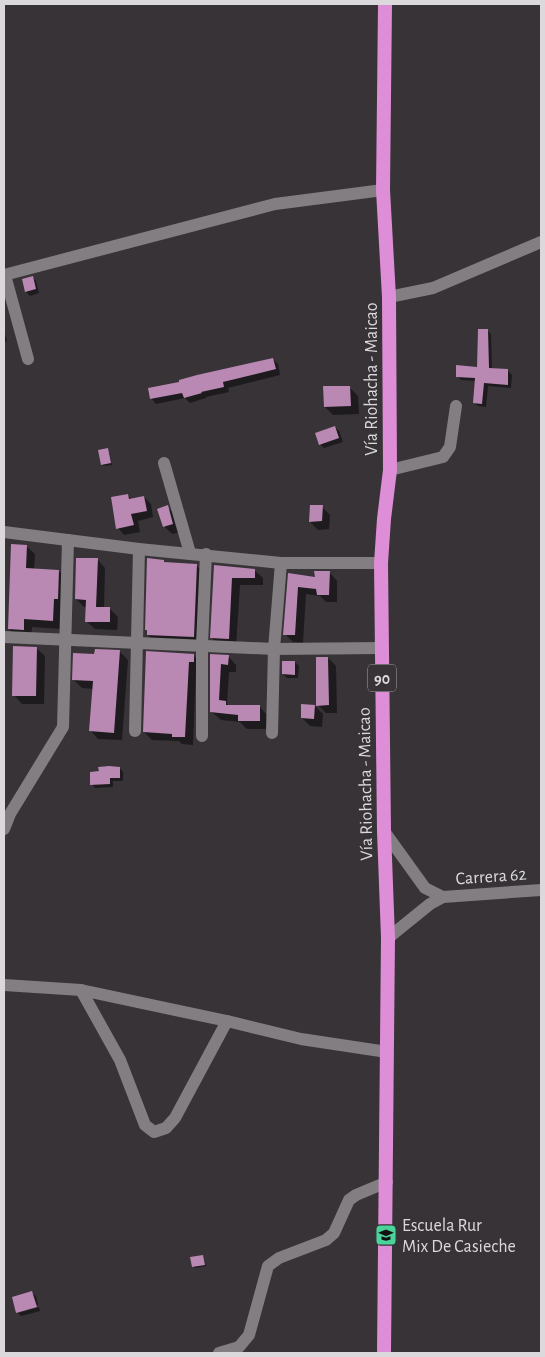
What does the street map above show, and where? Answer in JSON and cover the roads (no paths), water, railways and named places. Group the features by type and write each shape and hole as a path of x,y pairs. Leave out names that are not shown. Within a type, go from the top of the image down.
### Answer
{"highway":[{"name":"Vía Riohacha - Maicao","path":"384,4 383,190 389,297 390,470 381,563 384,831 388,938 384,1353"}],"street":[{"path":"28,359 4,275 274,204 383,190"},
{"path":"389,297 433,288 541,242"},
{"path":"390,470 442,458 450,447 456,406"},
{"path":"164,463 190,553"},
{"path":"4,532 139,549 206,554 281,563 381,563"},
{"path":"4,828 7,813 63,727 68,540"},
{"path":"134,731 138,643 139,549"},
{"path":"202,736 202,645 206,554"},
{"path":"272,733 274,649 281,563"},
{"path":"4,637 274,649 382,648"},
{"name":"Carrera 62","path":"384,831 425,888 443,897"},
{"name":"Carrera 62","path":"388,938 430,904 443,897 541,890"},
{"path":"4,986 81,990 301,1039 387,1052"},
{"path":"81,990 120,1060 145,1125 154,1132 166,1128 175,1118 227,1021"},
{"path":"219,1353 239,1347 249,1335 268,1266 279,1258 326,1240 334,1233 349,1200 356,1195 387,1182"}],"place":[{"name":"Escuela Rur Mix De Casieche","path":"386,1235"}]}
